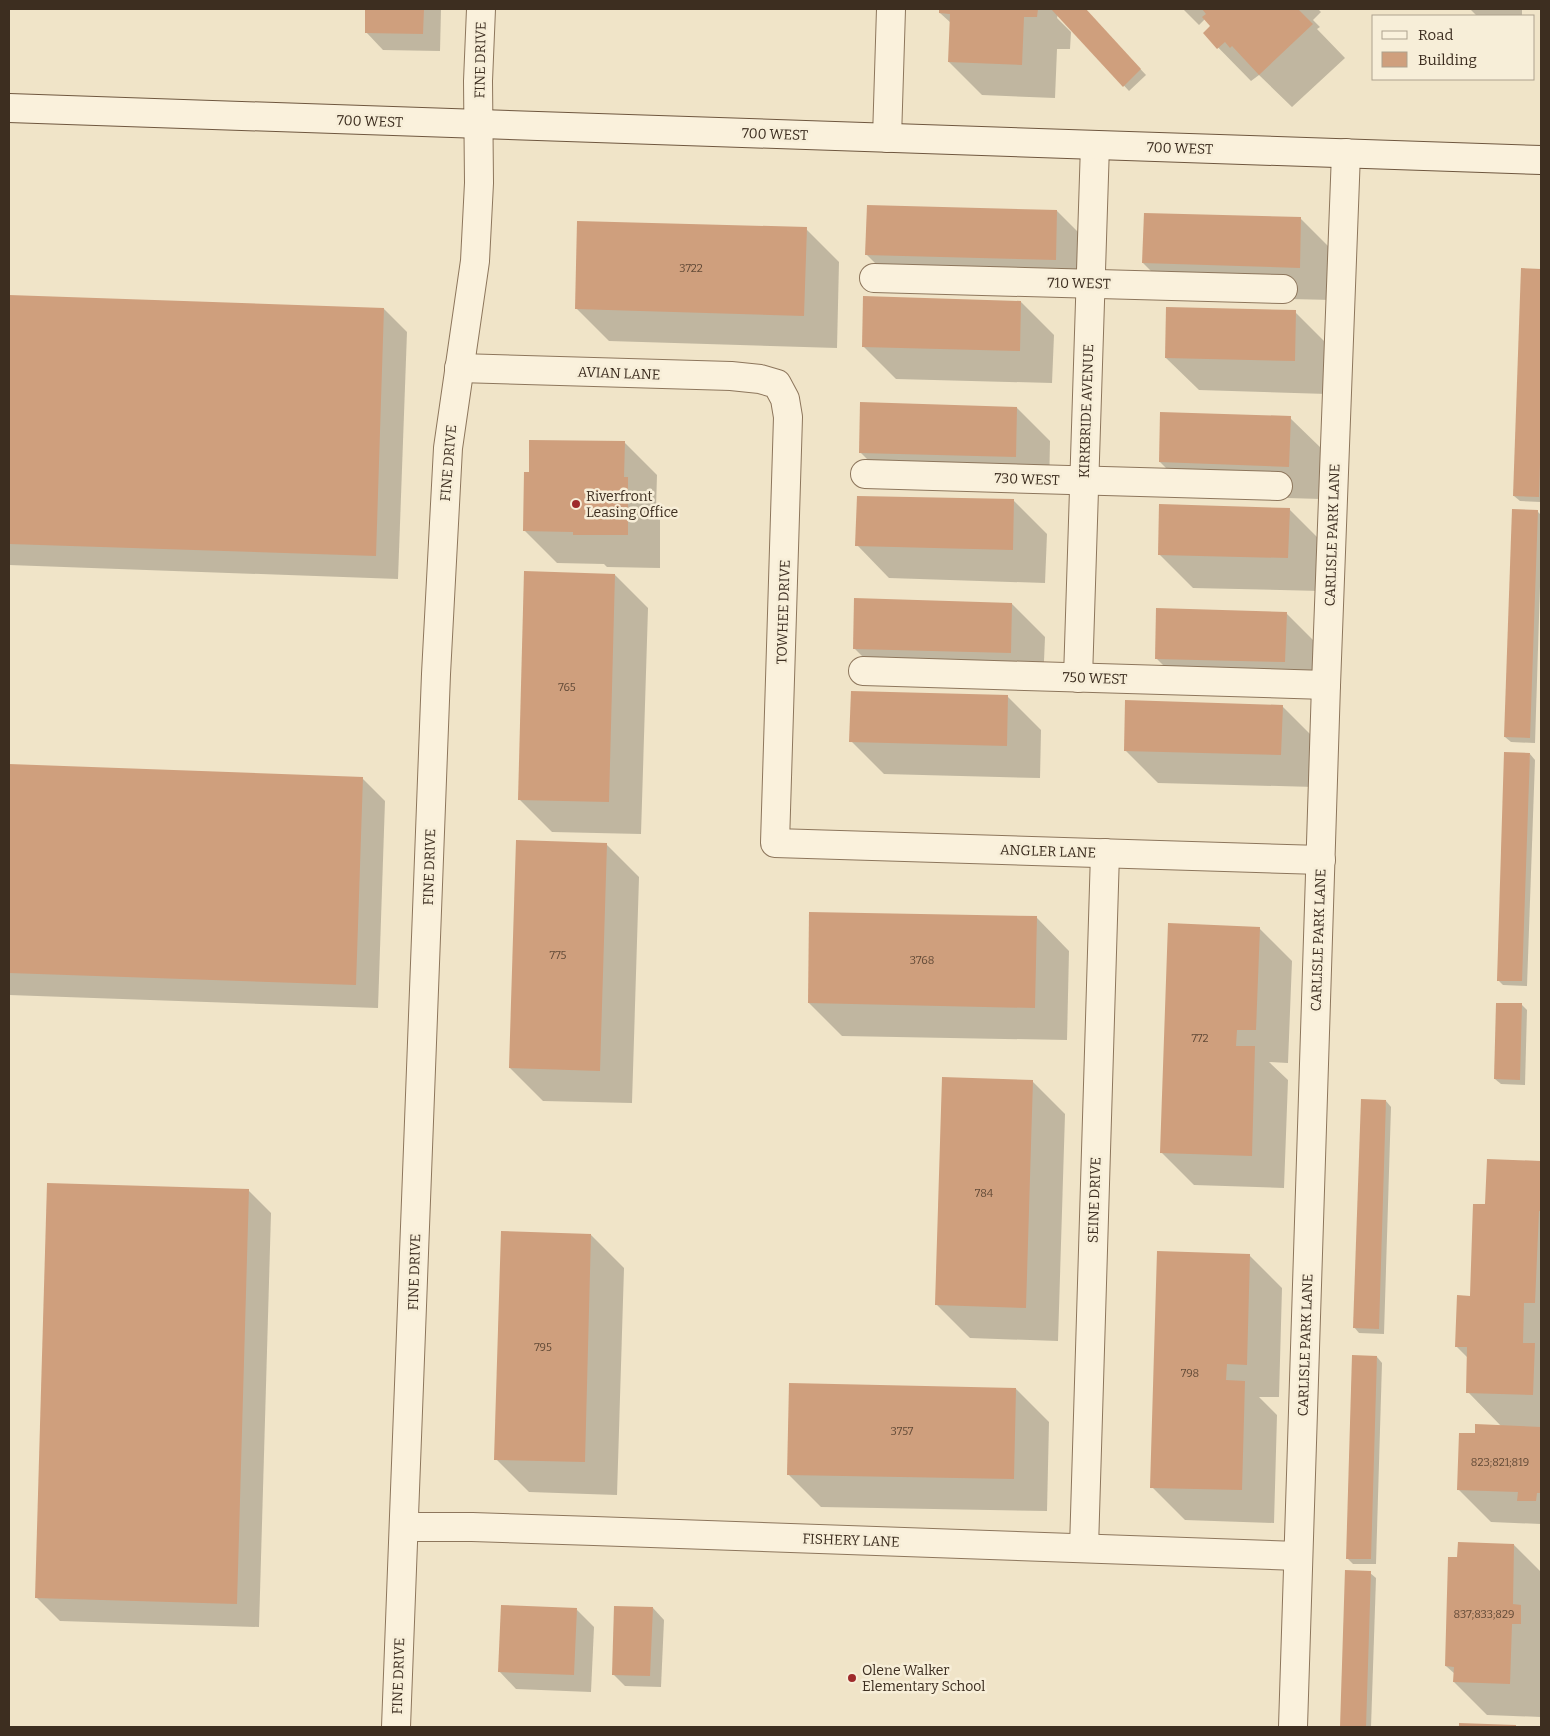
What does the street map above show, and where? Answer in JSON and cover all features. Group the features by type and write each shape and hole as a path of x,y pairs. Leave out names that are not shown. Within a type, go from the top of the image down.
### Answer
{"street":[{"name":"FINE DRIVE","path":"396,1727 436,674 448,448 475,261 480,183 481,9"},
{"path":"887,138 891,9"},
{"name":"700 WEST","path":"9,108 1541,160"},
{"name":"KIRKBRIDE AVENUE","path":"1078,678 1095,145"},
{"name":"CARLISLE PARK LANE","path":"1293,1727 1326,685 1346,153"},
{"name":"710 WEST","path":"874,278 1283,289"},
{"name":"AVIAN LANE","path":"459,368 731,376 760,379 777,384"},
{"name":"TOWHEE DRIVE","path":"775,843 788,417 785,399 777,384"},
{"name":"730 WEST","path":"866,474 1278,486"},
{"name":"750 WEST","path":"863,670 1326,685"},
{"name":"ANGLER LANE","path":"775,843 1321,860"},
{"name":"SEINE DRIVE","path":"1084,1548 1105,853"},
{"name":"FISHERY LANE","path":"404,1528 490,1527 1298,1556"}],"building":[{"path":"365,9 424,9 423,34 365,33"},
{"path":"939,9 1038,9 1037,17 1024,17 1022,65 948,62 950,14 939,13"},
{"path":"1051,9 1086,9 1141,69 1123,87"},
{"path":"1202,9 1298,9 1313,24 1259,75 1232,46 1230,48 1225,42 1217,49 1203,33 1210,26 1202,17 1206,14"},
{"path":"867,205 1057,210 1056,260 865,255"},
{"path":"1144,213 1301,217 1300,268 1142,263"},
{"path":"577,221 807,227 804,316 575,309"},
{"path":"1521,268 1541,269 1539,497 1513,496"},
{"path":"9,295 384,308 376,556 9,544"},
{"path":"863,296 1021,301 1020,351 862,347"},
{"path":"1166,307 1296,310 1295,361 1165,358"},
{"path":"860,402 1017,407 1016,457 859,453"},
{"path":"1160,412 1291,416 1289,467 1159,462"},
{"name":"Riverfront Leasing Office","path":"529,440 625,441 624,477 628,477 628,535 573,535 573,532 523,531 524,472 529,472"},
{"path":"857,496 1014,499 1013,550 855,546"},
{"path":"1159,504 1290,508 1288,558 1158,555"},
{"path":"1512,509 1538,510 1530,738 1504,737"},
{"path":"524,571 615,574 609,802 518,800"},
{"path":"854,598 1012,603 1011,653 853,649"},
{"path":"1156,608 1287,612 1285,662 1155,659"},
{"path":"851,691 1008,695 1007,746 849,742"},
{"path":"1125,700 1283,705 1281,755 1124,751"},
{"path":"1504,752 1530,753 1522,981 1497,981"},
{"path":"9,764 363,777 356,985 9,973"},
{"path":"516,840 607,843 600,1071 509,1068"},
{"path":"809,912 1037,916 1035,1008 808,1003"},
{"path":"1168,923 1260,927 1256,1030 1237,1030 1236,1046 1255,1046 1252,1156 1160,1153"},
{"path":"1496,1003 1522,1003 1520,1080 1494,1079"},
{"path":"942,1077 1033,1080 1026,1308 935,1305"},
{"path":"1361,1099 1386,1100 1379,1329 1353,1328"},
{"path":"1487,1159 1541,1161 1541,1211 1539,1211 1535,1303 1524,1303 1523,1343 1535,1343 1533,1395 1466,1393 1467,1347 1455,1347 1457,1295 1470,1296 1473,1204 1485,1204"},
{"path":"47,1183 249,1189 237,1604 35,1598"},
{"path":"501,1231 591,1234 585,1462 494,1460"},
{"path":"1157,1251 1250,1254 1247,1365 1227,1364 1226,1380 1245,1381 1242,1490 1150,1488"},
{"path":"1352,1355 1377,1356 1371,1559 1346,1559"},
{"path":"789,1383 1016,1388 1014,1479 787,1475"},
{"path":"1475,1424 1541,1427 1541,1493 1537,1493 1536,1501 1517,1501 1518,1492 1457,1490 1459,1433 1475,1433"},
{"path":"1458,1542 1514,1544 1513,1604 1521,1605 1521,1624 1512,1624 1510,1684 1453,1682 1454,1667 1445,1666 1448,1557 1457,1557"},
{"path":"1345,1570 1371,1571 1366,1727 1340,1727"},
{"path":"501,1605 577,1608 574,1675 498,1672"},
{"path":"614,1606 653,1607 650,1676 612,1675"},
{"path":"1459,1723 1516,1725 1516,1727 1459,1727"}],"place":[{"name":"Riverfront Leasing Office","path":"576,504"},
{"name":"Olene Walker Elementary School","path":"852,1678"}]}
